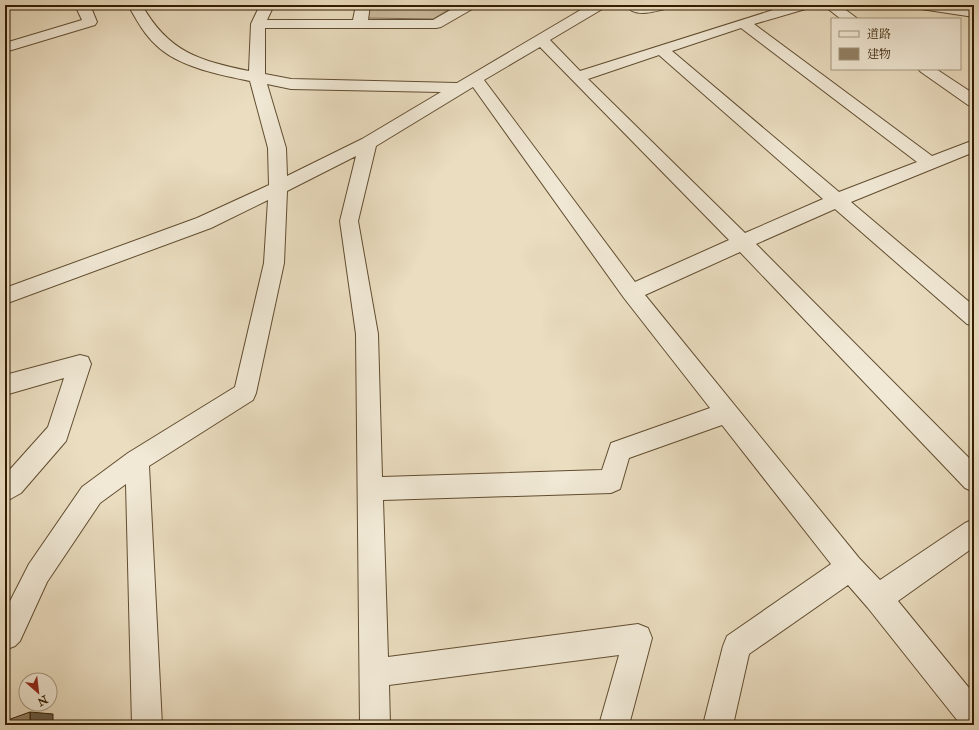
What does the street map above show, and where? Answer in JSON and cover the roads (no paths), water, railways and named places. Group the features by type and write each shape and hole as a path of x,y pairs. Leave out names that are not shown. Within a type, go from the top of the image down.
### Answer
{"street":[{"path":"135,5 142,20 162,43 184,58 216,69 291,84 460,88"},
{"path":"5,636 10,631 38,573 91,495 137,461 245,393 274,263 278,188 277,148 257,77 258,24 267,5"},
{"path":"360,23 363,5"},
{"path":"258,24 436,24 469,5"},
{"path":"5,296 204,223 278,188 368,143 599,5"},
{"path":"632,5 645,10 664,5"},
{"path":"577,77 743,23 771,9 804,5"},
{"path":"830,5 850,18"},
{"path":"921,5 974,13"},
{"path":"5,34 84,8 90,22 5,48"},
{"path":"743,23 930,163"},
{"path":"541,39 743,243 974,480"},
{"path":"662,50 974,318"},
{"path":"928,70 974,101"},
{"path":"475,79 631,292 850,567 878,598 974,717"},
{"path":"368,143 349,221 367,334 375,725"},
{"path":"631,292 837,200 974,146"},
{"path":"5,385 80,364 58,433 12,485 5,490"},
{"path":"369,489 611,481 619,451 726,413"},
{"path":"137,461 147,725"},
{"path":"878,598 974,532"},
{"path":"718,725 737,646 850,567"},
{"path":"374,673 638,638 614,725"}]}
